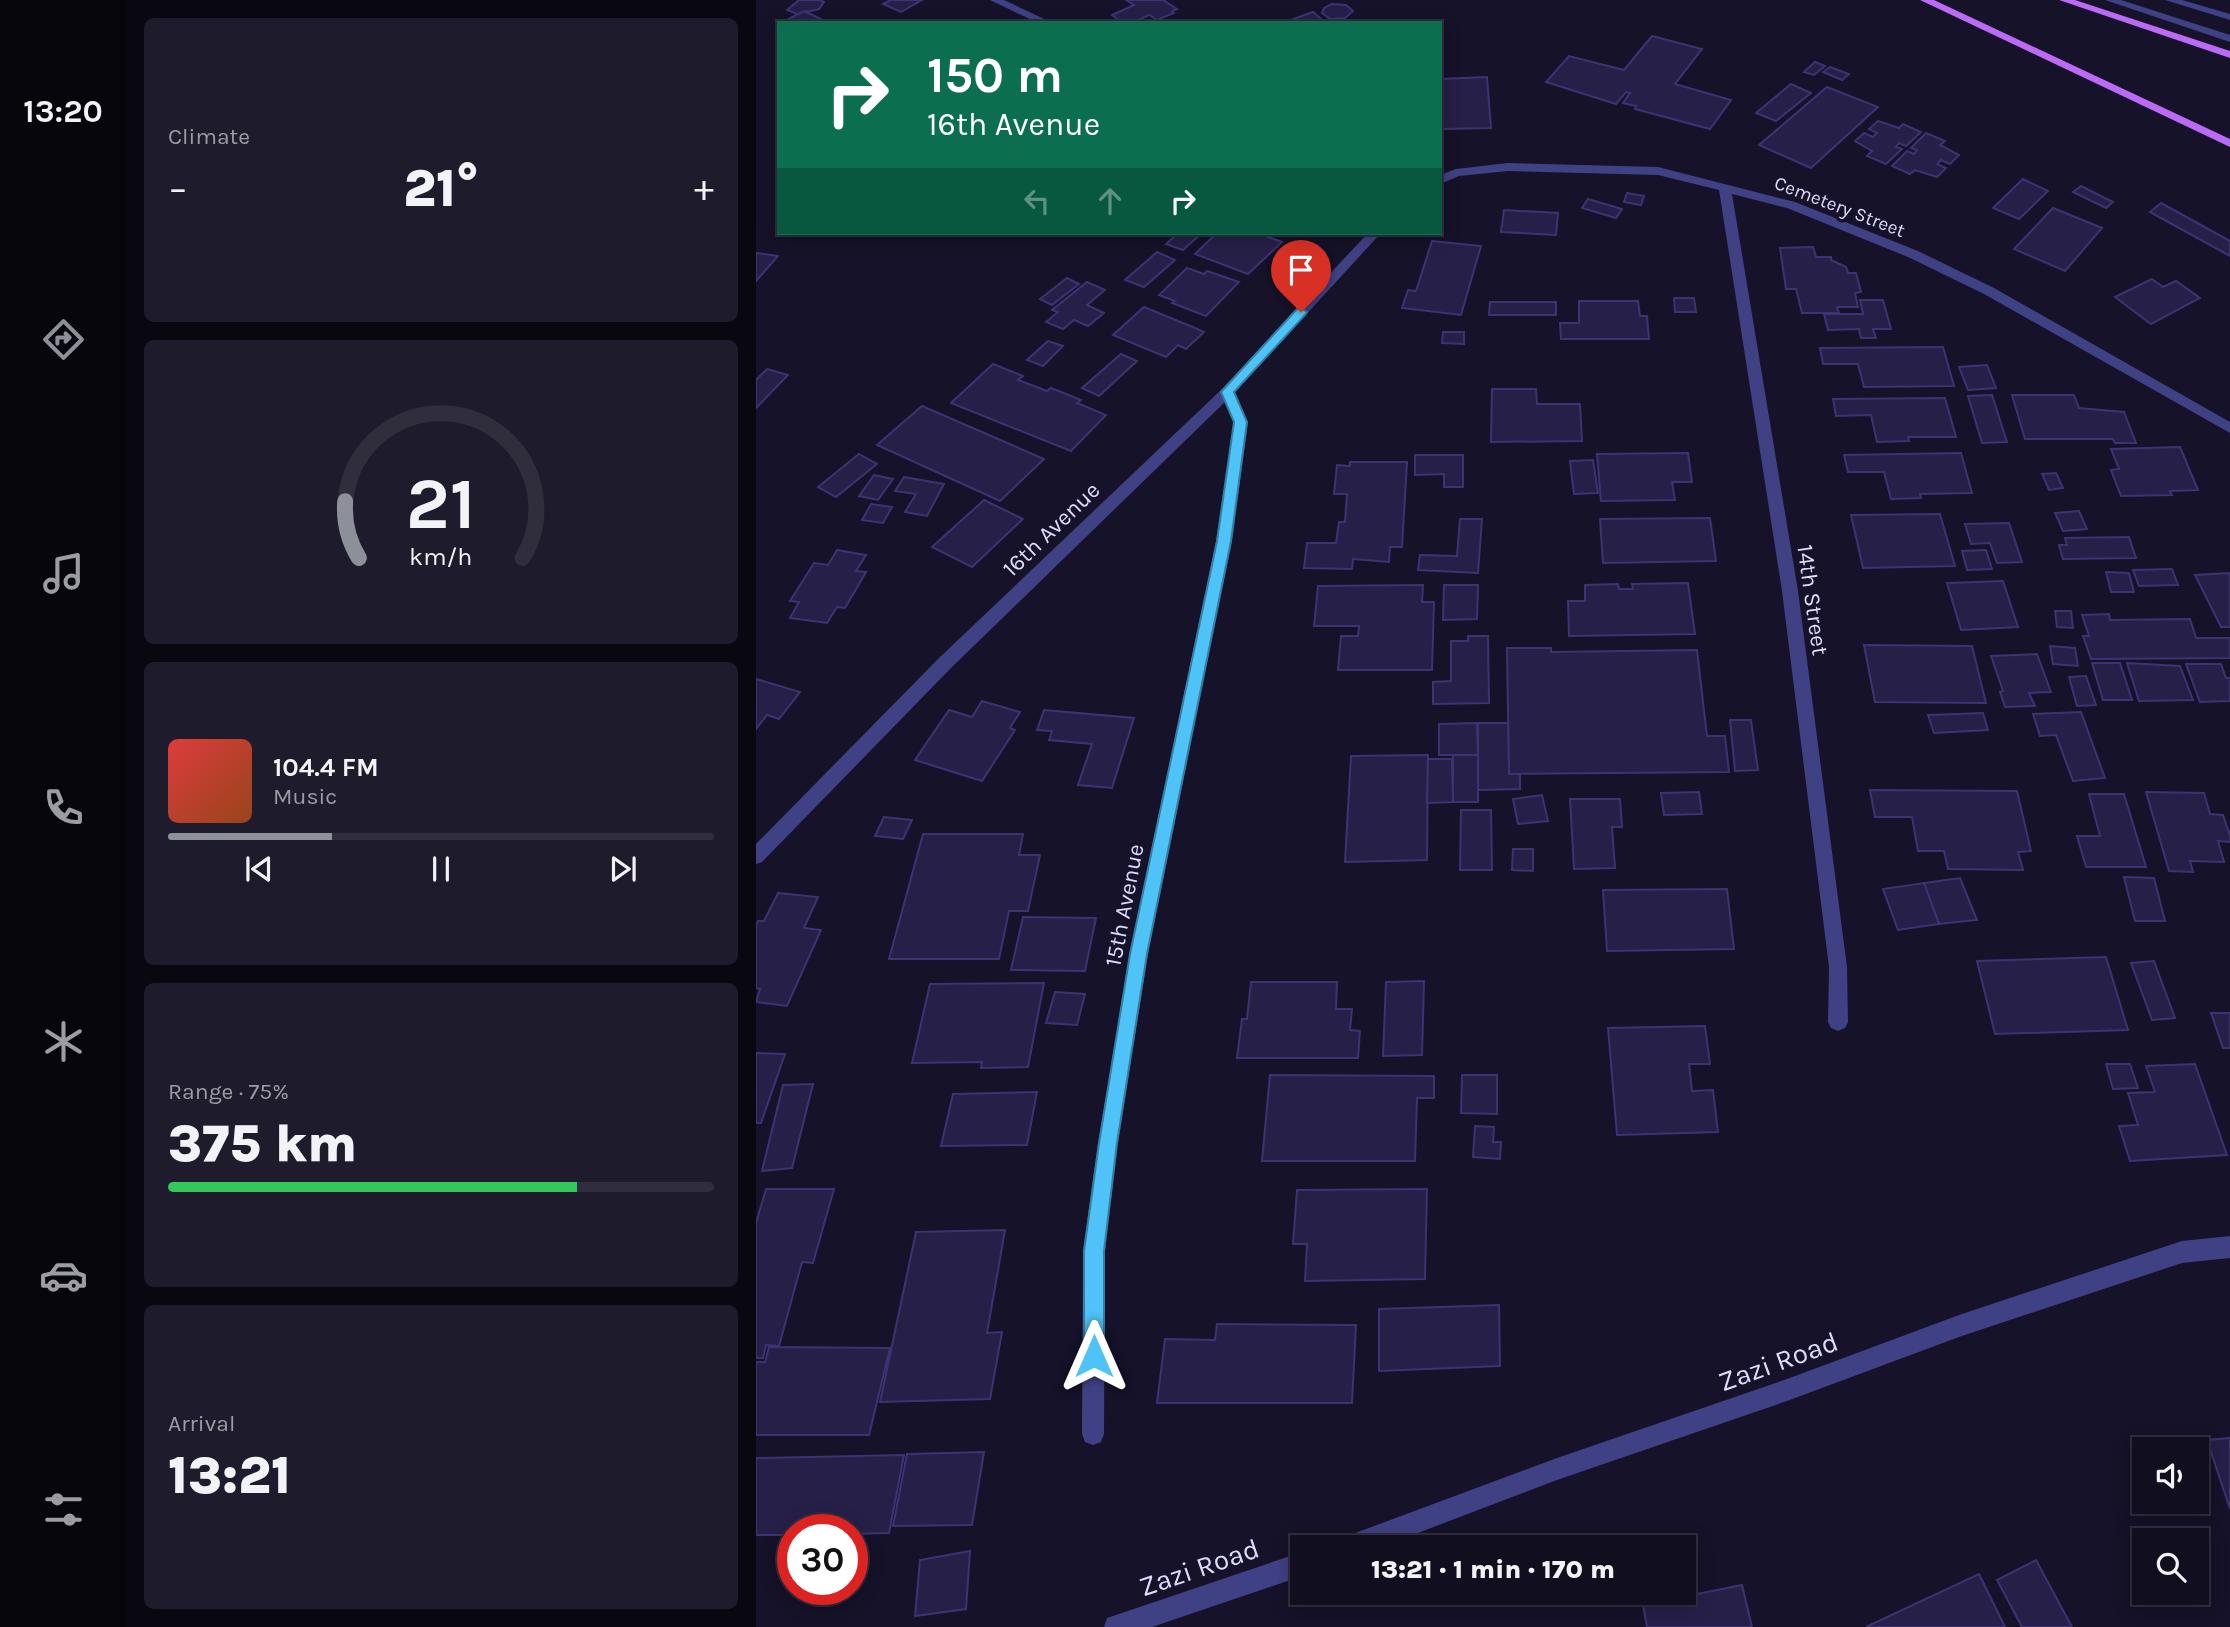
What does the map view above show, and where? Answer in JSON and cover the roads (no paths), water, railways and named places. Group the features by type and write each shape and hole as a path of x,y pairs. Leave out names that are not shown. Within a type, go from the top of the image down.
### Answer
{"main road":[{"path":"1925,0 2230,143"},
{"path":"2064,0 2230,55"}],"street":[{"path":"995,0 1043,21"},
{"path":"2110,0 2230,39"},
{"path":"2169,0 2230,17"},
{"name":"Cemetery Street","path":"1442,179 1455,173 1507,167 1658,171 1791,205 1913,254 1989,291 2230,428"},
{"name":"14th Street","path":"1725,187 1790,591 1838,967 1838,1022"},
{"name":"16th Avenue","path":"756,856 945,663 1227,392 1373,235"},
{"name":"15th Avenue","path":"1093,1434 1094,1251 1139,954 1224,541 1241,422 1227,392"},
{"name":"Zazi Road","path":"1382,1535 1557,1469 1787,1390 1959,1326 2182,1252 2230,1247"},
{"name":"Zazi Road","path":"1116,1627 1290,1568"}]}
